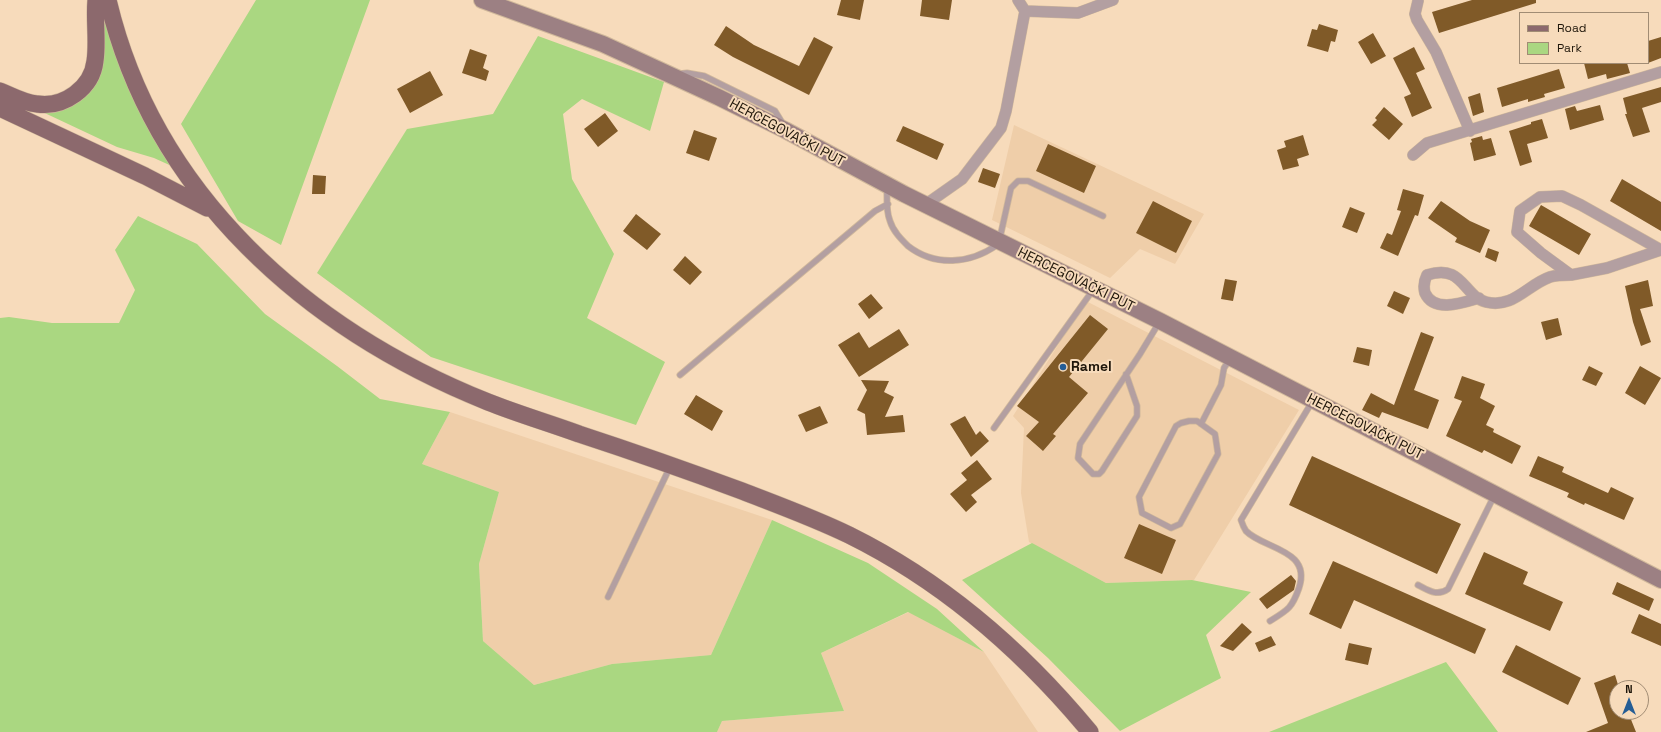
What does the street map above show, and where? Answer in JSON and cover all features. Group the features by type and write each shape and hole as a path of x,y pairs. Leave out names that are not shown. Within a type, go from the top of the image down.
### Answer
{"main road":[{"path":"0,91 30,103 44,105 63,101 79,91 87,81 95,64 96,0"},
{"path":"108,0 113,24 131,73 154,124 182,170 214,212 242,242 295,290 353,332 402,361 454,388 498,406 672,464 813,518 872,547 919,575 956,601 1012,648 1049,685 1090,732"},
{"name":"HERCEGOVAČKI PUT","path":"482,0 583,36 673,75 785,130 886,185 1160,321 1661,580"},
{"path":"0,108 145,176 214,212"}],"street":[{"path":"925,205 962,179 1001,128 1006,111 1025,11 1018,0"},
{"path":"1025,11 1078,13 1113,0"},
{"path":"1417,0 1415,14 1417,20 1436,52 1470,131"},
{"path":"1413,155 1427,143 1661,72"},
{"path":"1572,275 1541,253 1517,232 1520,211 1540,197 1562,196 1581,204 1661,250"},
{"path":"1479,298 1458,304 1440,305 1429,299 1425,292 1423,282 1426,275 1442,271 1459,280 1479,298 1493,303 1509,302 1550,277 1572,275 1607,268 1661,250"}],"lane":[{"path":"886,185 889,220 898,235 913,249 927,257 946,261 967,260 985,253 999,242 1012,188 1018,181 1028,181 1103,216"},
{"path":"680,375 875,211 888,204"},
{"path":"994,428 1095,289"},
{"path":"1126,374 1138,406 1137,416 1102,471 1099,474 1092,474 1078,458 1080,444 1160,321"},
{"path":"1201,424 1221,385 1224,368 1230,357"},
{"path":"1270,621 1292,606 1297,597 1301,583 1300,569 1289,555 1246,531 1241,520 1314,400"},
{"path":"1189,421 1197,421 1201,424 1215,434 1218,454 1180,524 1171,528 1142,513 1139,497 1176,426 1189,421"},
{"path":"608,597 672,464"},
{"path":"1418,585 1436,593 1443,592 1448,589 1495,494"}],"shaded area":[{"path":"1014,125 1204,214 1175,264 1140,249 1110,278 992,220"},
{"path":"1086,301 1299,410 1194,580 1106,583 1029,542 1021,493 1024,428 1013,416"},
{"path":"450,412 772,520 711,655 612,664 534,685 483,641 479,564 499,492 422,464"},
{"path":"909,612 984,652 1038,732 717,732 722,721 844,711 821,653"}],"green space":[{"path":"256,0 370,0 281,245 238,221 181,124"},
{"path":"102,16 105,17 176,168 154,158 117,147 0,92 41,100 79,94"},
{"path":"538,36 664,82 650,131 582,99 563,114 572,179 614,254 587,318 665,362 636,425 431,357 317,273 407,129 493,114"},
{"path":"138,216 197,244 265,314 380,399 450,412 422,464 499,492 479,564 483,641 534,685 612,664 711,655 772,520 868,563 937,609 984,652 908,612 821,653 844,711 722,721 717,732 0,732 0,318 9,317 52,323 119,323 135,290 115,250"},
{"path":"1032,543 1106,583 1192,580 1251,592 1206,635 1221,678 1120,731 1048,658 962,580"},
{"path":"1446,662 1498,732 1269,732"}],"building":[{"path":"841,0 864,0 860,20 837,15"},
{"path":"922,0 952,0 949,20 920,16"},
{"path":"1472,0 1536,0 1536,3 1439,33 1432,12"},
{"path":"1319,24 1338,30 1335,42 1331,41 1328,52 1307,46 1312,29 1317,30"},
{"path":"726,26 754,45 799,66 814,37 833,47 809,95 733,57 714,45"},
{"path":"1373,33 1386,56 1371,64 1358,42"},
{"path":"1661,37 1661,58 1649,63 1649,41"},
{"path":"1414,47 1425,69 1416,73 1432,108 1412,117 1404,97 1411,94 1393,58"},
{"path":"470,49 487,55 483,68 489,71 486,81 462,73"},
{"path":"1584,64 1627,64 1630,73 1607,79 1606,74 1588,79"},
{"path":"1559,69 1565,88 1544,94 1545,97 1528,102 1528,99 1502,107 1497,88"},
{"path":"430,71 443,95 410,113 397,89"},
{"path":"1661,87 1661,102 1642,108 1650,132 1633,137 1625,114 1627,114 1623,98"},
{"path":"1480,93 1484,112 1473,116 1468,97"},
{"path":"1600,105 1604,120 1570,130 1565,109 1575,106 1577,111"},
{"path":"1384,107 1403,124 1389,140 1372,125 1377,120 1375,118"},
{"path":"605,113 618,131 598,147 584,129"},
{"path":"1542,119 1548,138 1527,144 1532,162 1520,166 1509,131"},
{"path":"903,126 944,144 937,160 896,141"},
{"path":"694,130 717,138 709,161 686,153"},
{"path":"1303,135 1309,155 1297,159 1299,166 1283,170 1277,150 1286,147 1284,141"},
{"path":"1482,136 1483,140 1491,138 1496,155 1474,161 1470,143 1472,142 1471,139"},
{"path":"1048,144 1096,166 1084,193 1036,171"},
{"path":"983,168 1000,174 995,188 978,182"},
{"path":"313,175 326,176 325,194 312,194"},
{"path":"1622,179 1661,202 1661,231 1610,201"},
{"path":"1403,189 1424,195 1418,216 1415,215 1398,256 1380,248 1387,233 1392,235 1401,211 1397,210"},
{"path":"1153,201 1192,221 1176,253 1136,233"},
{"path":"1441,201 1470,221 1490,230 1480,253 1455,242 1457,238 1428,218"},
{"path":"1541,205 1591,234 1579,255 1529,226"},
{"path":"1350,207 1365,213 1357,233 1342,227"},
{"path":"636,214 661,234 647,250 623,231"},
{"path":"1488,248 1499,252 1496,262 1485,257"},
{"path":"685,256 702,272 690,285 673,270"},
{"path":"1225,279 1237,281 1233,301 1221,299"},
{"path":"1648,280 1653,306 1640,309 1651,342 1641,346 1633,322 1625,286"},
{"path":"1394,291 1410,298 1403,314 1387,306"},
{"path":"871,294 883,308 869,319 858,304"},
{"name":"Ramel","path":"1090,315 1108,329 1069,377 1088,393 1053,434 1056,436 1043,451 1026,436 1039,422 1017,406"},
{"path":"1558,318 1562,335 1546,340 1541,322"},
{"path":"899,329 909,345 859,377 838,345 859,332 869,348"},
{"path":"1421,332 1434,337 1414,390 1439,400 1428,429 1382,412 1379,418 1362,410 1371,393 1394,405"},
{"path":"1357,347 1372,350 1369,366 1353,362"},
{"path":"1589,366 1603,373 1596,386 1582,380"},
{"path":"1640,366 1661,378 1645,405 1625,393"},
{"path":"1462,376 1485,384 1480,398 1495,406 1486,425 1494,429 1493,432 1521,446 1512,464 1484,450 1482,453 1446,436 1462,401 1454,398"},
{"path":"861,380 889,381 884,392 894,397 885,417 903,415 905,432 867,435 865,414 857,410 867,390"},
{"path":"696,395 723,411 712,431 684,414"},
{"path":"820,406 828,423 806,432 798,415"},
{"path":"965,416 976,435 980,431 989,441 971,457 950,424"},
{"path":"1312,456 1461,524 1437,574 1289,505"},
{"path":"1538,456 1564,467 1562,472 1608,493 1611,487 1634,498 1624,520 1585,503 1584,505 1567,497 1569,493 1529,476"},
{"path":"977,460 992,479 971,495 977,502 966,512 950,494 967,480 961,473"},
{"path":"1139,524 1176,540 1162,574 1124,558"},
{"path":"1484,552 1528,572 1523,584 1563,602 1550,631 1465,594"},
{"path":"1333,561 1486,629 1475,654 1354,600 1341,629 1309,614"},
{"path":"1291,575 1296,581 1294,590 1267,609 1259,599"},
{"path":"1617,582 1654,599 1649,611 1612,594"},
{"path":"1639,614 1661,624 1661,646 1631,633"},
{"path":"1242,623 1252,632 1233,651 1220,646"},
{"path":"1271,636 1276,645 1259,652 1255,643"},
{"path":"1349,643 1372,648 1368,665 1345,660"},
{"path":"1516,645 1581,678 1568,705 1502,672"},
{"path":"1615,675 1617,680 1609,680 1609,720 1631,720 1636,732 1586,732 1608,723 1594,683"}],"place":[{"name":"Ramel","path":"1063,367"}]}
